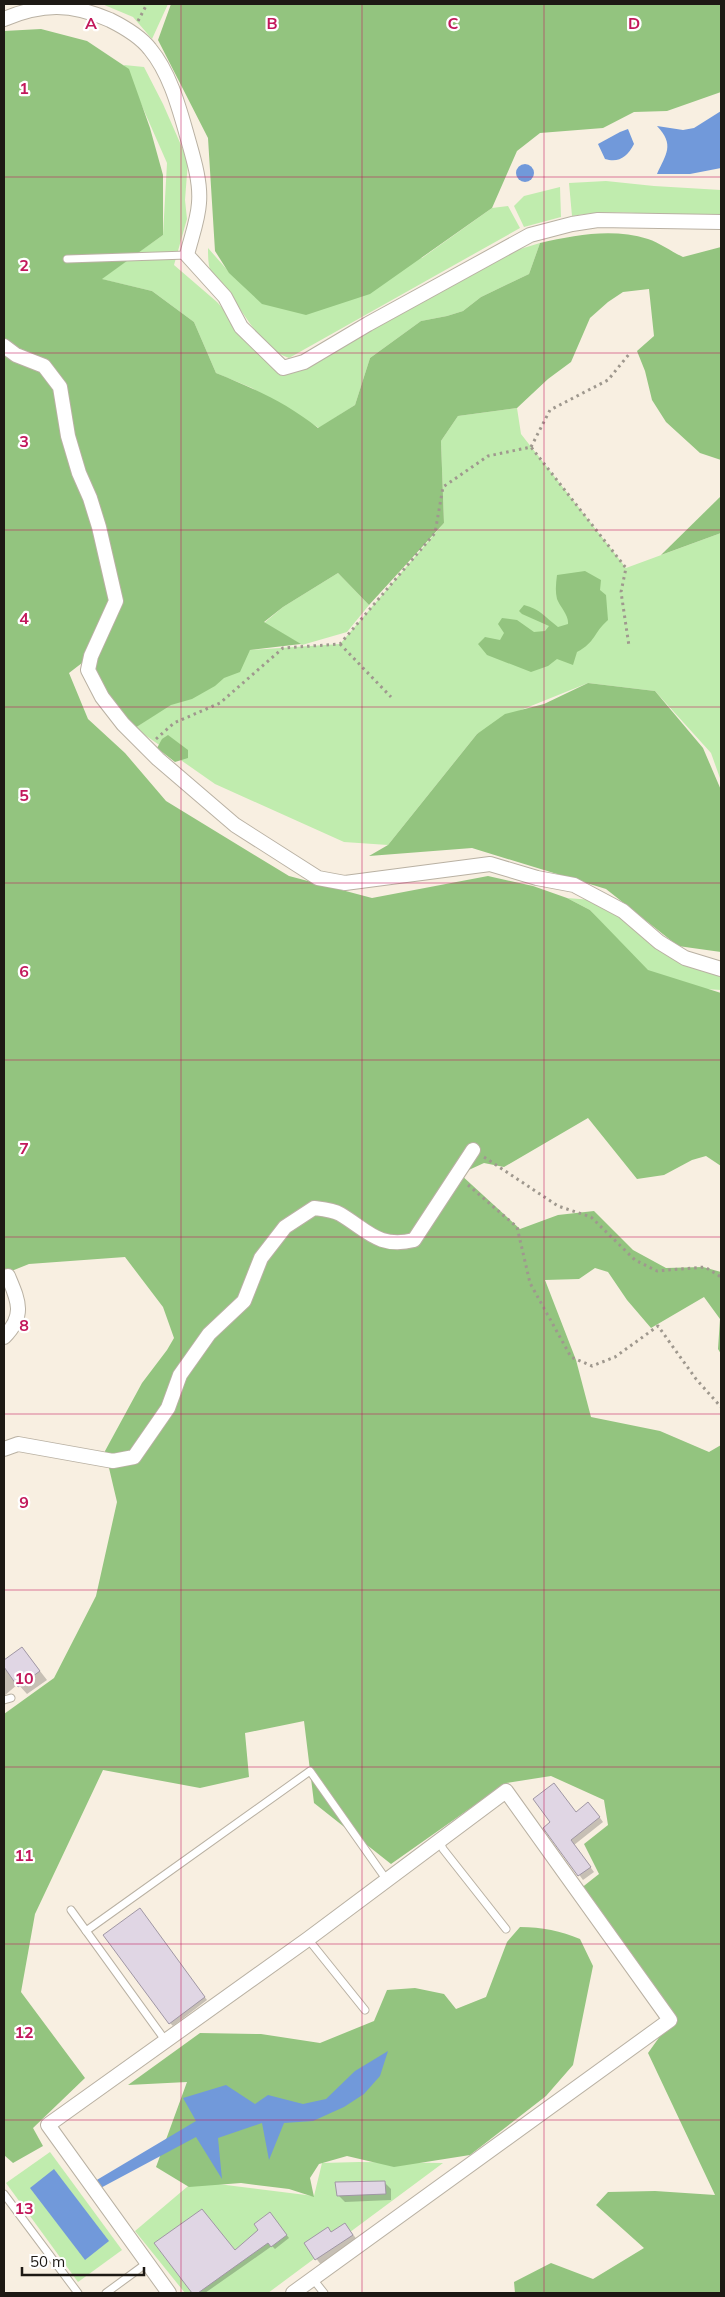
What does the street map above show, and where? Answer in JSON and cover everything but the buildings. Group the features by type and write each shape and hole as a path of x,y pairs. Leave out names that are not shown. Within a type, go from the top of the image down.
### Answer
{"street":[{"path":"4,19 31,10 53,6 75,7 126,28 149,48 163,69 178,105 196,167 199,202 187,255 225,297 241,328 283,368 304,362 368,324 530,235 572,224 598,220 721,222"},
{"path":"4,346 16,355 44,366 60,388 68,436 96,520 116,601 91,656 88,670 102,697 123,724 147,748 235,825 318,878 345,883 490,864 537,878 574,885 622,911 659,942 685,958 721,969"},
{"path":"4,1449 18,1444 113,1461 134,1457 168,1408 180,1375 209,1334 244,1301 261,1258 285,1227 314,1208 338,1213 372,1237 399,1244 414,1240 473,1150"},
{"path":"4,1337 13,1328 19,1303 8,1276"},
{"path":"169,2293 48,2126 165,2040 308,1939 506,1791 670,2020 293,2293"}],"lane":[{"path":"66,260 187,255"},
{"path":"86,1931 310,1770 386,1879"},
{"path":"439,1840 443,1850 506,1929"},
{"path":"71,1910 165,2040"},
{"path":"308,1939 365,2010"},
{"path":"4,2194 78,2293"},
{"path":"106,2293 147,2263"},
{"path":"313,2279 324,2293"}],"path":[{"path":"531,447 550,410 608,380 630,353"},
{"path":"147,748 174,723 220,703 283,648 340,644 435,533 443,487 488,456 531,447"},
{"path":"531,447 626,568 621,592 630,646"},
{"path":"340,644 391,698"},
{"path":"473,1150 558,1206 591,1218 635,1260 657,1270 706,1267 721,1277"},
{"path":"458,1173 470,1187 517,1227 530,1283 570,1357 592,1366 615,1357 658,1326 696,1379 721,1407"}],"green space":[{"path":"102,4 168,4 152,39 133,17"},
{"path":"171,4 721,4 721,92 667,111 634,112 603,128 540,133 517,151 492,208 370,294 306,315 262,304 229,273 215,251 208,138 158,40"},
{"path":"41,29 87,41 129,69 150,128 163,175 163,235 102,279 152,291 194,322 216,373 269,397 294,411 318,428 355,405 370,358 421,321 463,311 481,297 529,274 540,243 580,235 608,233 648,239 683,257 721,247 721,460 700,453 666,422 652,400 645,371 637,351 654,336 649,289 623,292 590,318 571,362 548,379 517,408 458,416 441,441 444,523 369,605 338,573 283,607 264,622 301,644 250,650 240,672 224,678 215,686 192,699 171,705 135,728 101,686 91,656 69,673 88,719 125,753 166,801 289,876 372,898 488,876 533,886 567,898 590,910 648,970 721,993 721,1166 706,1156 692,1160 664,1175 637,1179 588,1118 504,1167 484,1163 460,1174 520,1229 558,1215 594,1211 633,1250 666,1268 703,1267 721,1272 721,1354 718,1349 720,1319 704,1297 651,1328 627,1300 608,1272 595,1268 579,1279 545,1280 576,1360 591,1417 660,1431 709,1452 721,1445 721,2293 515,2293 514,2282 551,2263 593,2279 644,2248 596,2205 608,2192 655,2191 715,2195 648,2053 673,2018 580,1889 599,1874 584,1844 608,1825 604,1800 551,1776 506,1783 391,1864 314,1803 304,1721 245,1733 249,1777 200,1788 103,1770 35,1914 21,1992 85,2078 33,2128 43,2146 13,2163 4,2155 4,1714 54,1678 96,1596 117,1502 105,1451 142,1383 174,1338 163,1307 125,1257 29,1264 4,1274 4,31"},
{"path":"124,65 144,67 163,104 188,161 185,200 187,219 174,265 217,302 282,376 383,315 517,250 540,243 529,274 481,297 463,311 421,321 370,358 355,405 319,428 252,388 216,373 194,322 152,291 101,279 163,235 167,163"},
{"path":"606,181 721,190 721,221 628,213 572,216 569,183"},
{"path":"560,187 561,217 524,227 514,206 524,196"},
{"path":"508,206 520,228 289,358 271,348 264,341 214,279 209,265 208,248 230,273 422,258 492,208"},
{"path":"517,408 521,434 626,568 721,533 721,781 711,753 655,691 588,683 521,710 477,734 388,845 344,842 215,784 135,728 250,650 340,644 444,523 441,441 458,416"},
{"path":"721,496 721,533 661,555"},
{"path":"585,571 601,580 600,590 606,595 608,620 588,645 577,652 573,665 557,659 548,666 531,672 487,655 478,644 485,637 500,640 504,633 498,624 502,618 517,620 534,632 545,631 549,626 519,611 524,605 538,611 558,627 568,624 566,614 557,599 557,575"},
{"path":"338,573 369,605 347,632 302,645 264,623 283,607"},
{"path":"588,683 655,691 703,748 721,790 721,952 678,946 606,889 472,848 369,856 388,845 477,734 505,714 544,704"},
{"path":"168,735 188,750 188,758 175,762 157,748 162,739"},
{"path":"567,898 605,901 668,947 721,966 721,990 705,989 646,971 590,910"},
{"path":"520,1927 551,1930 580,1939 593,1966 573,2065 546,2096 470,2155 394,2167 347,2156 319,2164 310,2178 314,2197 289,2189 241,2183 189,2187 156,2167 187,2082 128,2085 200,2033 261,2034 320,2043 374,2021 387,1990 415,1988 444,1994 456,2009 486,1997 507,1942"},
{"path":"50,2152 122,2250 78,2282 6,2183"},
{"path":"322,2163 443,2163 268,2293 185,2293 135,2231 194,2181 314,2196"}],"water":[{"path":"721,111 721,168 690,174 657,174 666,155 667,144 663,133 657,126 683,130 694,128"},
{"path":"628,129 634,144 625,156 614,160 605,159 598,144"},
{"path":"521,164 529,164 534,169 532,180 521,182 516,177 516,169"},
{"path":"388,2051 380,2076 364,2094 344,2107 313,2121 284,2123 269,2160 262,2123 218,2138 222,2179 196,2137 95,2191 90,2184 196,2121 183,2098 226,2085 255,2104 268,2095 303,2104 326,2099 355,2071"},
{"path":"54,2169 109,2241 85,2260 30,2188"}]}
